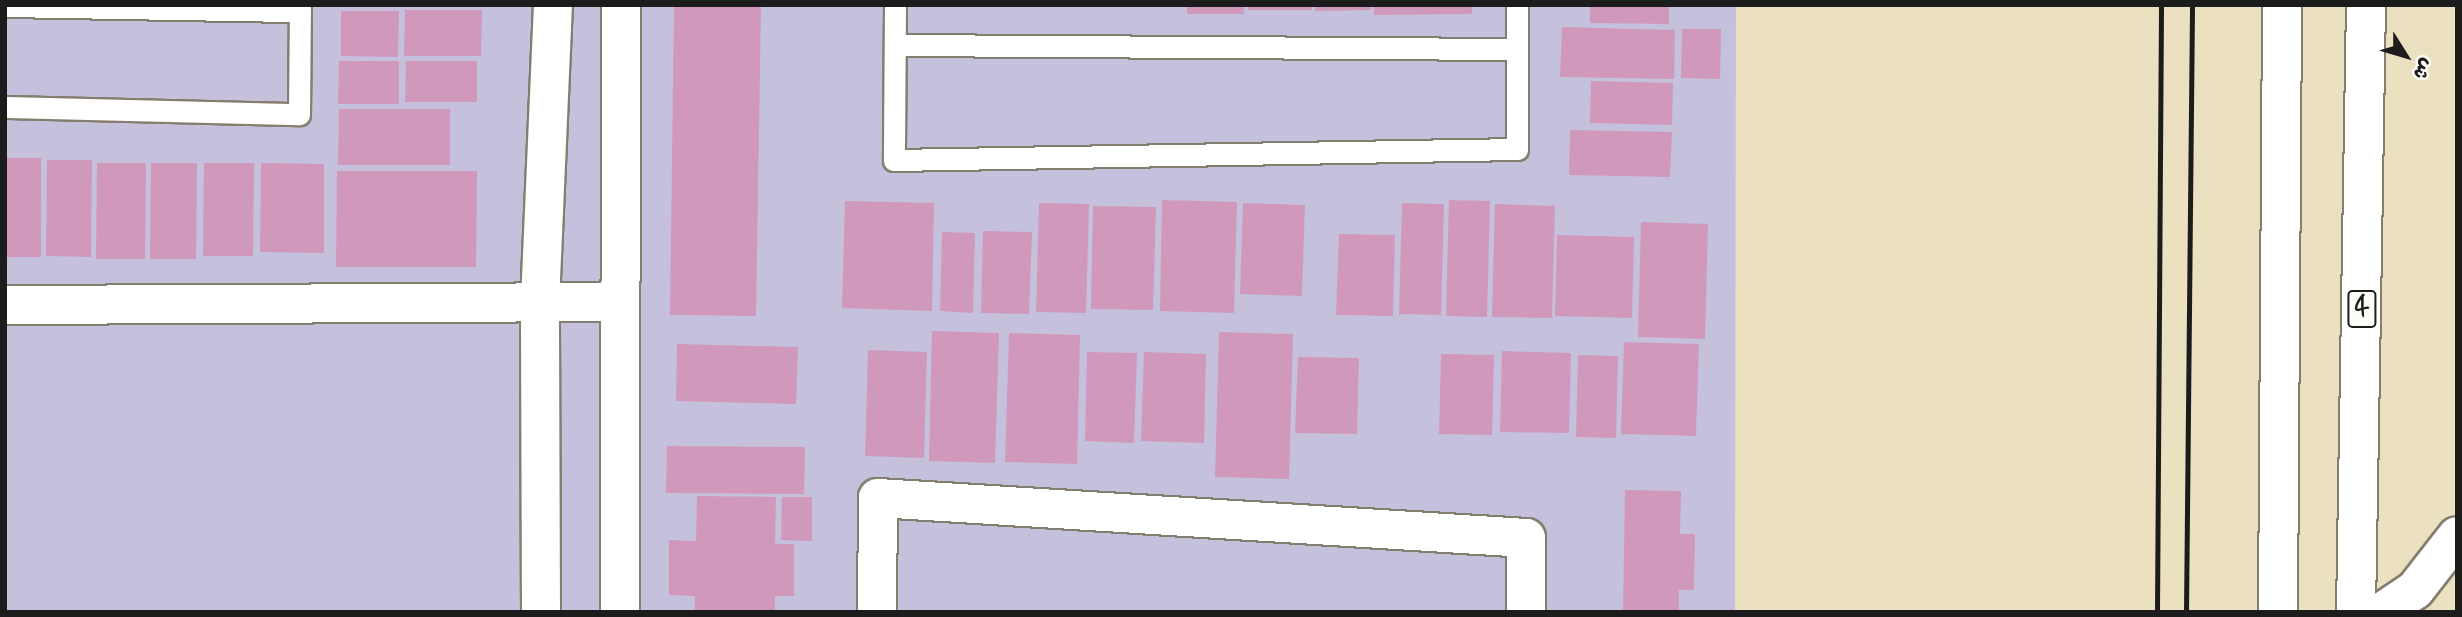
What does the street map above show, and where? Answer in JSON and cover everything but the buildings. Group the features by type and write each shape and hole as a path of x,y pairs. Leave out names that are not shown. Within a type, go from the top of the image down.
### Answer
{"street":[{"path":"541,612 540,302 553,5"},
{"path":"620,612 621,5"},
{"name":"4","path":"2356,612 2366,5"},
{"path":"2278,612 2281,9"},
{"path":"5,305 619,302"},
{"path":"877,612 878,498 1526,538 1526,612"},
{"path":"2382,612 2415,590 2457,536"}],"lane":[{"path":"895,5 894,160 1517,149 1517,5"},
{"path":"5,6 300,8 299,114 5,107"},
{"path":"895,45 1517,50"}],"shaded area":[{"path":"5,5 1736,5 1735,612 5,612"}],"railway":[{"path":"2157,612 2161,5"},
{"path":"2186,612 2192,5"}]}
